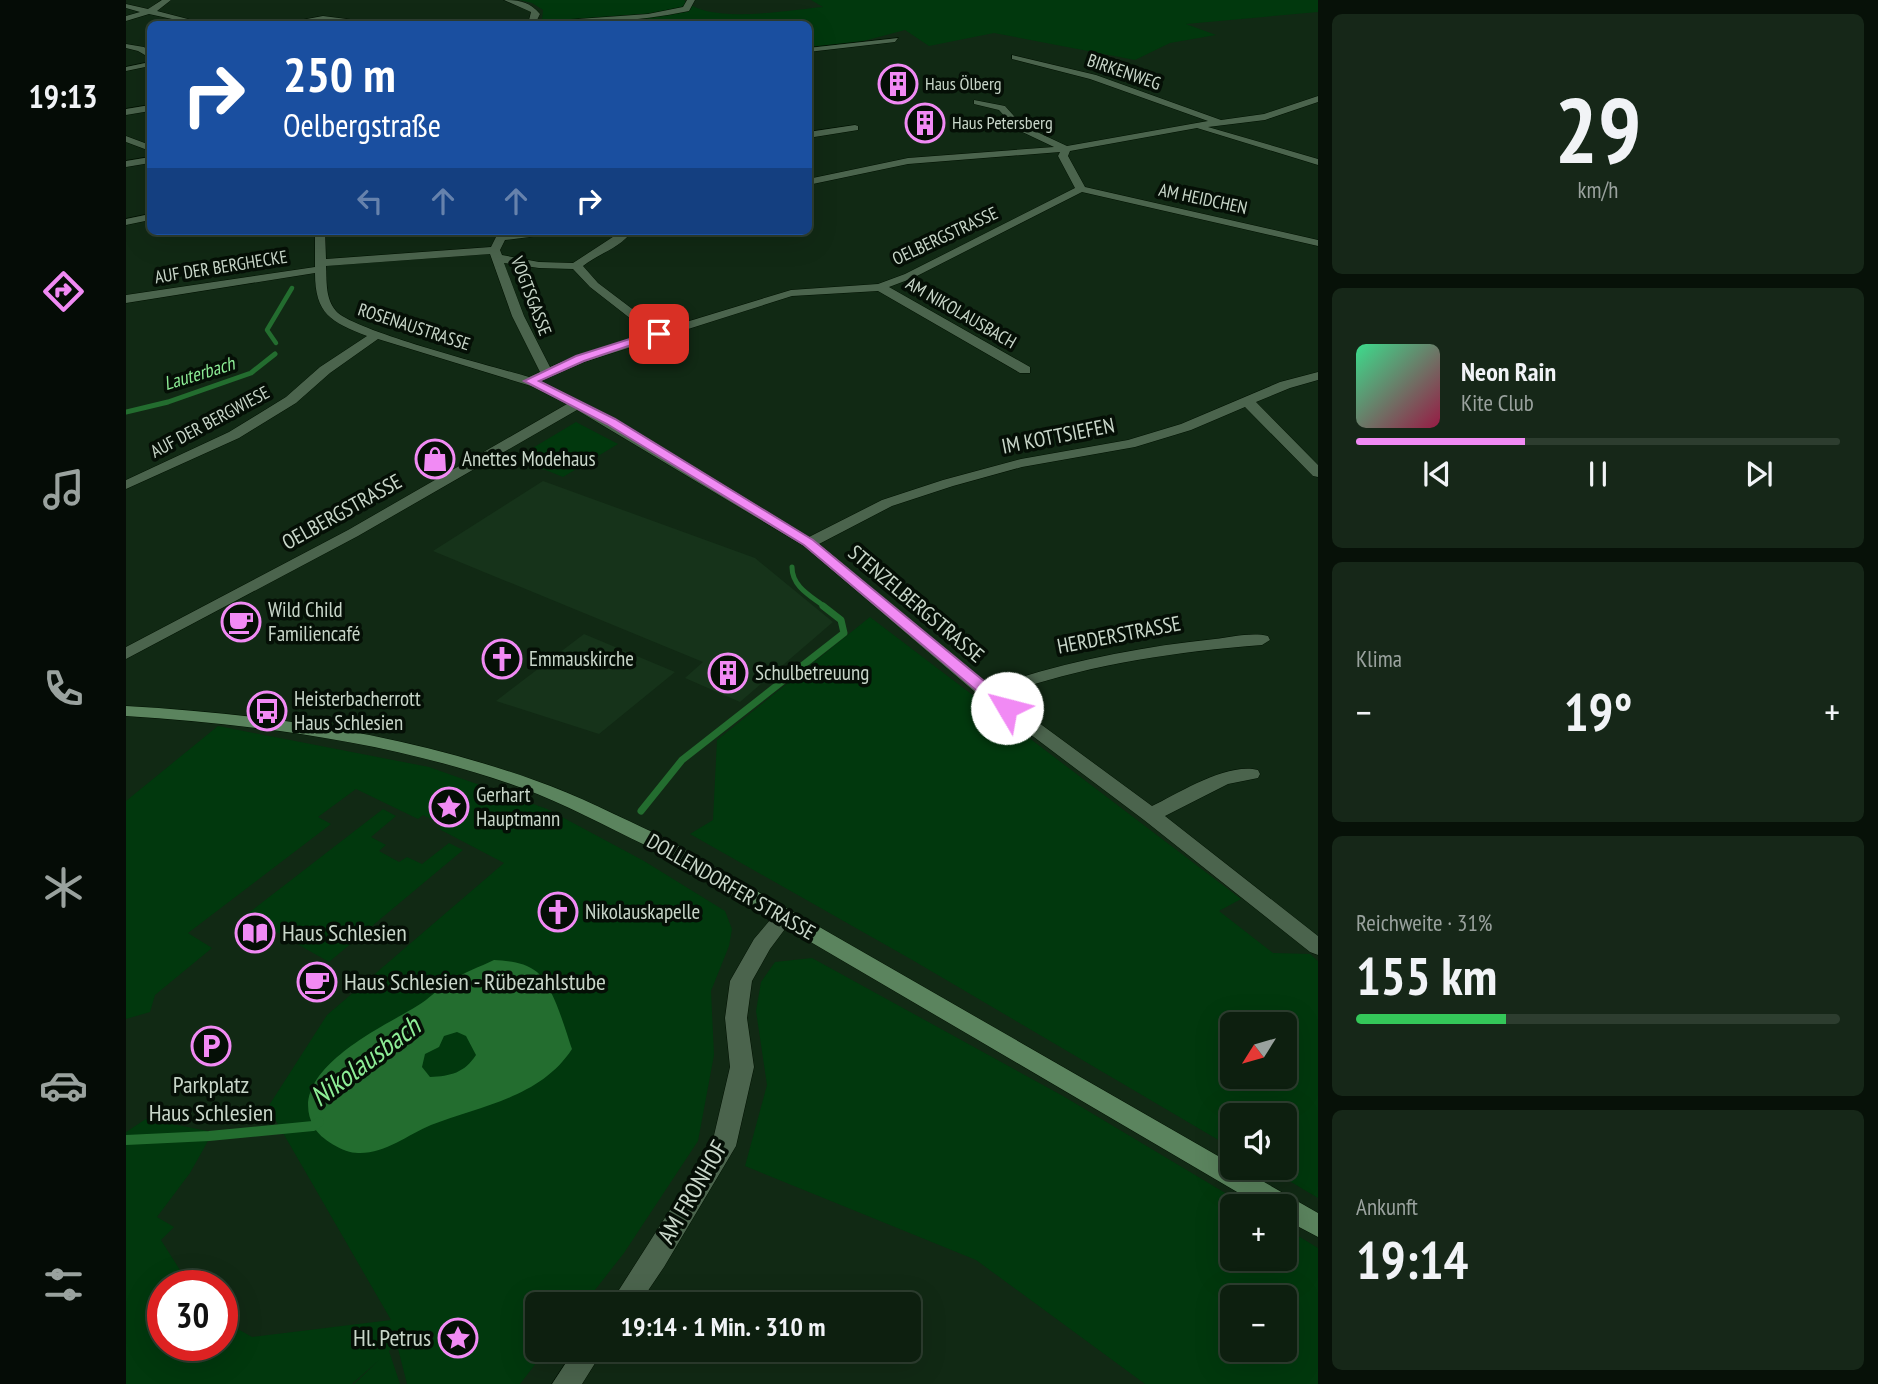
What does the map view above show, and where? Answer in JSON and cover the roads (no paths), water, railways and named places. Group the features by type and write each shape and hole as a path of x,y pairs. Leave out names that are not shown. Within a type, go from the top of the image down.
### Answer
{"main road":[{"name":"DOLLENDORFER STRASSE","path":"126,711 220,716 354,736 454,760 587,808 654,842 1263,1194"},
{"name":"DOLLENDORFER STRASSE","path":"1297,1214 1318,1226"}],"street":[{"path":"126,19 147,12 167,0"},
{"path":"508,0 521,3 534,11 534,21"},
{"path":"575,21 659,15 686,9 691,0"},
{"path":"126,6 189,21"},
{"path":"300,21 316,18 343,21"},
{"path":"812,50 895,40"},
{"path":"126,46 141,49 147,54"},
{"name":"BIRKENWEG","path":"1015,57 1093,77 1221,123"},
{"path":"126,69 147,65"},
{"path":"812,181 908,161 1066,149 1194,126 1282,114 1318,99"},
{"path":"977,102 1002,108 1019,127 1066,149"},
{"path":"126,112 147,108"},
{"path":"1194,126 1318,162"},
{"path":"812,134 855,128"},
{"path":"126,139 147,147"},
{"path":"1066,149 1063,156 1081,189"},
{"path":"126,164 147,160"},
{"name":"AM HEIDCHEN","path":"1081,189 1318,243"},
{"name":"OELBERGSTRASSE","path":"530,381 547,372 659,334 790,293 880,287 1000,232 1081,189"},
{"path":"126,222 147,218"},
{"name":"ROSENAUSTRASSE","path":"323,235 321,293 331,313 349,325 376,335 530,381"},
{"name":"VOGTSGASSE","path":"503,235 496,254 514,311 533,352 547,372"},
{"path":"624,235 592,253 576,266 594,285 659,334"},
{"name":"AUF DER BERGHECKE","path":"126,299 321,266 496,254 539,265 576,266"},
{"name":"AM NIKOLAUSBACH","path":"880,287 1025,370"},
{"name":"AUF DER BERGWIESE","path":"126,485 234,435 291,400 326,370 376,335"},
{"name":"IM KOTTSIEFEN","path":"808,542 887,503 948,483 1021,463 1130,444 1186,427 1285,385 1318,376"},
{"name":"STENZELBERGSTRASSE","path":"530,381 611,422 808,542 988,694 1151,815 1318,947"},
{"path":"1247,401 1318,473"},
{"name":"OELBERGSTRASSE","path":"126,654 353,533 577,404"},
{"name":"HERDERSTRASSE","path":"988,694 1038,675 1113,657 1186,645 1262,640"},
{"path":"1151,815 1223,779 1251,774"},
{"name":"AM FRONHOF","path":"632,1292 655,1259 724,1146 741,1067 736,1018 741,981 762,944 784,917"},
{"path":"566,1384 582,1362"}],"water":[{"path":"494,960 522,964 543,978 558,1008 572,1049 559,1065 544,1078 509,1098 431,1125 377,1150 352,1152 340,1148 317,1132 308,1107 312,1088 324,1070 361,1039 421,1003 456,978","holes":["457,1032 466,1036 476,1055 467,1066 444,1076 430,1077 422,1067 425,1054 439,1047 444,1036"]}],"waterway":[{"name":"Lauterbach","path":"276,343 267,330 292,288"},
{"name":"Lauterbach","path":"126,412 168,402 251,373 275,354"},
{"name":"Nikolausbach","path":"792,567 799,586 825,607"},
{"name":"Nikolausbach","path":"641,811 682,760 844,633 841,620 823,606"},
{"name":"Nikolausbach","path":"126,1140 209,1136 313,1126 319,1122"}],"place":[{"name":"Haus Ölberg","path":"898,84"},
{"name":"Haus Petersberg","path":"925,123"},
{"name":"Anettes Modehaus","path":"435,459"},
{"name":"Wild Child Familiencafé","path":"241,622"},
{"name":"Emmauskirche","path":"502,659"},
{"name":"Schulbetreuung","path":"728,673"},
{"name":"Heisterbacherrott Haus Schlesien","path":"267,711"},
{"name":"Gerhart Hauptmann","path":"449,807"},
{"name":"Nikolauskapelle","path":"558,912"},
{"name":"Haus Schlesien","path":"255,933"},
{"name":"Haus Schlesien - Rübezahlstube","path":"317,982"},
{"name":"Parkplatz Haus Schlesien","path":"211,1046"},
{"name":"Hl. Petrus","path":"458,1338"}]}
